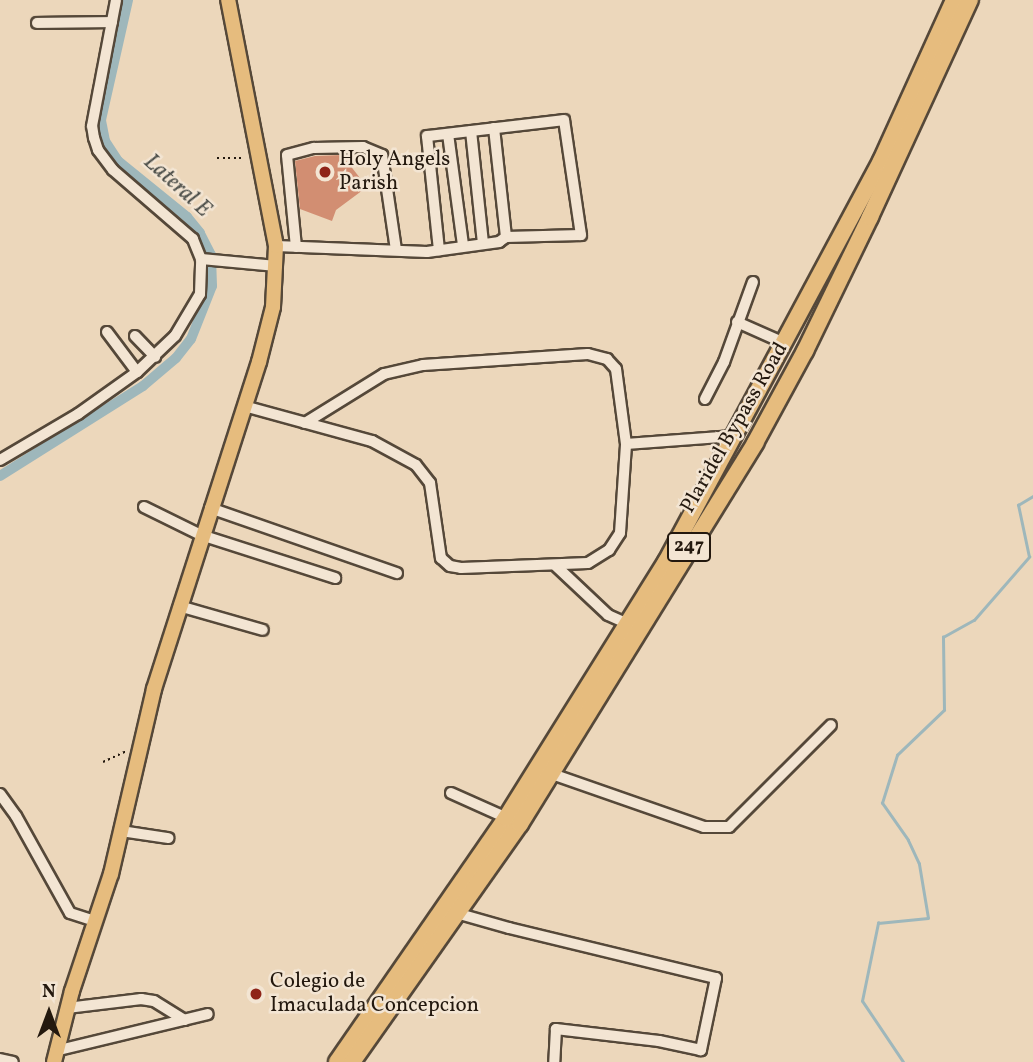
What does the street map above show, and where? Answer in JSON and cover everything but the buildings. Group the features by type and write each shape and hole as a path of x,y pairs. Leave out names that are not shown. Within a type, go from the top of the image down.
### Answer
{"highway":[{"name":"Plaridel Bypass Road","path":"337,1062 513,821 552,774 635,627 666,562 782,342 881,161 954,0"},
{"name":"Plaridel Bypass Road","path":"352,1062 456,912 635,627 755,443 805,351 970,0"},
{"path":"782,342 805,351"}],"main road":[{"path":"55,1057 67,1007 121,831 154,689 270,318 277,266 276,246 228,0"}],"street":[{"path":"116,0 92,126 98,150 113,170 192,239 208,259 277,266"},
{"path":"37,23 111,22"},
{"path":"276,246 439,250 503,241 506,237 581,235 564,120 428,136 439,250"},
{"path":"494,128 506,237"},
{"path":"471,131 483,243"},
{"path":"448,134 463,245"},
{"path":"296,247 287,155 314,148 363,147 382,155 396,250"},
{"path":"0,460 78,414 155,357 175,336 194,306 200,294 208,259"},
{"path":"705,399 724,362 753,282"},
{"path":"737,322 782,342"},
{"path":"107,332 137,372"},
{"path":"135,336 155,357"},
{"path":"244,406 305,423 372,441 416,465 430,483 441,558 450,566 556,566 588,563 610,550 620,533 626,444 616,369 607,359 587,354 423,365 384,374 305,423"},
{"path":"626,444 734,436"},
{"path":"144,507 201,535 335,578"},
{"path":"210,508 397,573"},
{"path":"556,566 608,615 635,627"},
{"path":"179,606 263,631"},
{"path":"552,774 704,827 729,827 831,725"},
{"path":"451,793 513,821"},
{"path":"0,794 16,817 70,913 95,921"},
{"path":"121,831 169,838"},
{"path":"456,912 509,928 716,978 701,1050 659,1041 556,1029 554,1062"},
{"path":"67,1007 141,999 154,1002 185,1020"},
{"path":"55,1057 208,1014"},
{"path":"0,1059 13,1062"}],"path":[{"path":"217,158 260,158"},
{"path":"103,762 141,745"}],"waterway":[{"name":"Lateral E","path":"0,476 143,386 176,358 191,339 212,286 211,255 200,233 187,217 118,161 105,141 101,120 128,0"},
{"path":"903,1062 862,1001 878,923 928,918 919,864 908,840 882,803 897,755 944,710 943,637 974,620 1029,557 1018,505 1033,496"}],"place":[{"name":"Holy Angels Parish","path":"325,172"},
{"name":"Colegio de Imaculada Concepcion","path":"256,994"}]}
